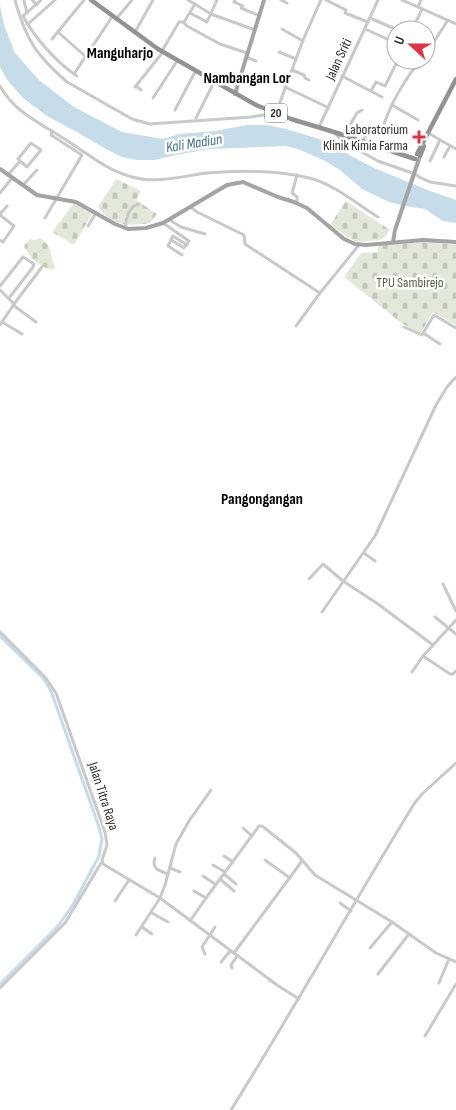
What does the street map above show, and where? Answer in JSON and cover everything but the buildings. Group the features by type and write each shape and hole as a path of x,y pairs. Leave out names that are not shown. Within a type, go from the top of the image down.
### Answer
{"highway":[{"name":"20","path":"91,0 162,52 235,94 276,113 404,157 417,157"},
{"path":"417,157 456,79"}],"main road":[{"path":"235,94 264,0"},
{"path":"393,242 395,230 414,175 417,157"},
{"path":"0,169 22,186 41,196 76,202 125,228 146,228 163,223 227,185 238,181 248,183 274,196 307,208 344,239 359,244 437,240 456,242"}],"street":[{"path":"15,0 28,24 61,64 75,75 85,56 114,18 132,0"},
{"path":"32,0 37,5"},
{"path":"23,15 41,0"},
{"path":"28,24 55,0"},
{"path":"52,39 84,0"},
{"path":"98,6 101,0"},
{"path":"134,33 153,0"},
{"path":"188,0 211,14 255,30"},
{"path":"190,13 206,22 217,0"},
{"path":"235,0 234,2 243,6 241,8 260,16"},
{"path":"281,0 287,3"},
{"path":"24,1 23,15 34,49 67,82 132,119 150,124 252,118 276,113 303,41 321,0"},
{"path":"326,0 346,10 344,13 368,22"},
{"name":"Jalan Sriti","path":"318,127 378,0"},
{"path":"404,0 456,24"},
{"path":"418,7 421,0"},
{"path":"184,23 195,4"},
{"path":"417,20 422,9"},
{"path":"370,18 386,25"},
{"path":"436,39 448,20"},
{"path":"141,90 135,87 162,52 179,22 256,61"},
{"path":"282,29 303,41"},
{"path":"365,29 386,38"},
{"path":"58,32 85,56"},
{"path":"279,52 296,59"},
{"path":"153,98 176,61"},
{"path":"292,70 304,75 308,80"},
{"path":"371,91 376,82 385,86 393,70"},
{"path":"363,142 369,126 382,131 392,105 414,70"},
{"path":"175,110 196,72"},
{"path":"342,76 382,97"},
{"path":"196,118 214,82"},
{"path":"0,86 10,102 26,115 105,167 133,178 158,180 206,173 264,171 311,178 331,187 378,217"},
{"path":"285,88 327,107"},
{"path":"392,105 418,120"},
{"path":"344,135 357,113 362,110"},
{"path":"45,218 82,155 51,135 52,131"},
{"path":"334,132 342,141 378,161 430,182 456,186"},
{"path":"428,133 456,148"},
{"path":"430,161 440,140"},
{"path":"0,193 20,162 18,159 31,143 40,150 27,167 20,162"},
{"path":"444,157 450,146"},
{"path":"22,186 37,170"},
{"path":"297,176 292,193 297,197 297,203"},
{"path":"125,228 133,206 139,204"},
{"path":"0,240 3,242 14,226 0,215 8,206"},
{"path":"190,207 244,235 245,244 320,293"},
{"path":"88,226 97,212"},
{"path":"170,220 181,227 205,234"},
{"path":"163,223 189,240 184,248 172,238"},
{"path":"176,231 168,246 182,255"},
{"path":"178,242 183,236"},
{"path":"296,326 359,244"},
{"path":"9,298 34,264 22,257 0,288 13,305 36,322"},
{"path":"22,334 1,324 42,267"},
{"path":"424,333 434,315 456,328"},
{"path":"404,327 419,334 424,333 440,344"},
{"path":"322,612 375,536 441,397 456,377"},
{"path":"364,553 376,561"},
{"path":"309,579 322,564 433,645"},
{"path":"443,584 456,611"},
{"path":"435,618 456,634"},
{"path":"412,672 423,656 456,620"},
{"name":"Jalan Titra Raya","path":"0,632 45,677 56,693 105,832 106,847 102,862"},
{"path":"423,656 450,674 454,674 456,671"},
{"path":"231,1110 414,804 422,794 456,763"},
{"path":"136,935 160,898 176,844 189,821 211,790"},
{"path":"190,921 259,826 264,826 291,849 315,875 392,922 436,953 456,962"},
{"path":"243,828 252,836"},
{"path":"224,856 233,862"},
{"path":"155,858 153,864 156,868 168,874"},
{"path":"266,860 290,878"},
{"path":"221,962 234,953 302,861"},
{"path":"0,988 65,923 102,862 105,866 160,898 299,999"},
{"path":"213,865 236,884"},
{"path":"170,868 180,872"},
{"path":"203,876 216,884"},
{"path":"220,879 234,892"},
{"path":"116,901 129,880"},
{"path":"194,891 206,898"},
{"path":"340,904 351,911"},
{"path":"152,913 168,922"},
{"path":"370,948 392,922"},
{"path":"142,927 152,934"},
{"path":"205,954 202,948 215,927"},
{"path":"378,974 409,934"},
{"path":"232,968 234,953"},
{"path":"439,983 449,959"},
{"path":"425,1036 456,984"}],"green space":[{"path":"116,179 141,191 136,200 157,214 150,223 121,224 109,218 98,207"},
{"path":"346,201 390,230 385,237 379,240 358,242 330,225"},
{"path":"74,203 93,212 74,245 52,232"},
{"path":"40,238 49,248 55,267 53,270 43,267 36,262 24,246 30,239"},
{"name":"TPU Sambirejo","path":"429,242 456,245 456,325 433,312 420,334 400,322 344,277 361,253 378,252 378,245"}],"water":[{"name":"Kali Madiun","path":"0,5 4,25 15,53 39,80 74,107 122,132 163,139 179,134 215,131 247,125 267,125 286,129 319,139 374,168 456,200 456,223 443,221 425,209 389,202 362,189 340,170 323,160 298,149 285,146 210,149 154,160 137,160 122,157 47,116 23,98 8,81 0,67"}],"waterway":[{"path":"0,636 43,678 51,691 102,839 99,856 74,903 58,926 0,984"}],"place":[{"name":"Laboratorium Klinik Kimia Farma","path":"419,137"}],"district":[{"name":"Manguharjo","path":"120,52"},
{"name":"Nambangan Lor","path":"247,77"},
{"name":"Pangongangan","path":"262,498"}]}
